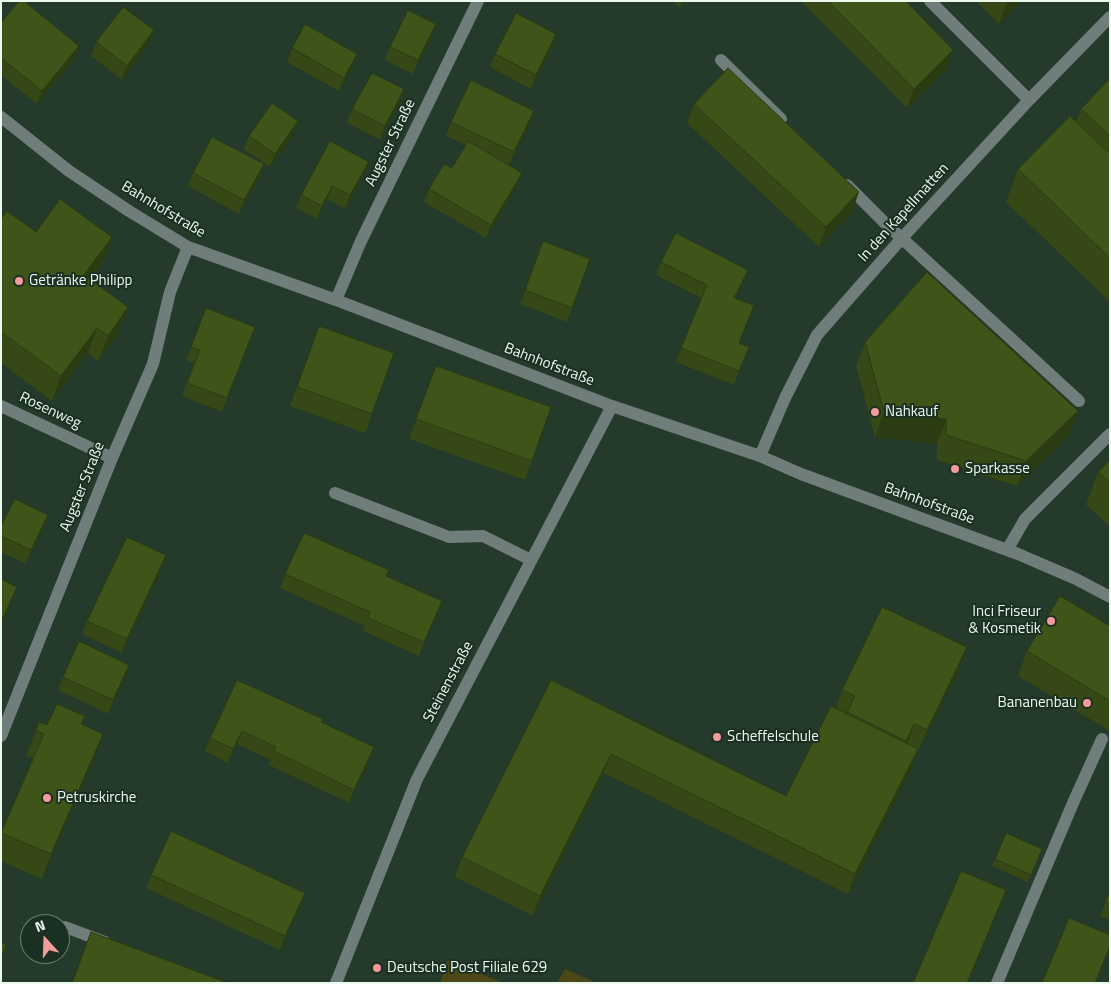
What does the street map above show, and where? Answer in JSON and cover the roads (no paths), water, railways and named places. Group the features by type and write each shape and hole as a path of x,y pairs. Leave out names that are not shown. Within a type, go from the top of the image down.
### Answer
{"street":[{"name":"Augster Straße","path":"336,300 361,241 478,1"},
{"path":"930,1 1029,100"},
{"name":"In den Kapellmatten","path":"760,456 785,398 817,335 902,238 1029,100 1110,18"},
{"path":"721,60 789,127"},
{"name":"Bahnhofstraße","path":"1,118 68,171 188,248 336,300 612,406 760,456 801,474 1007,550 1076,579 1110,597"},
{"path":"837,175 902,238 1079,400"},
{"name":"Augster Straße","path":"1,736 112,458 153,364 170,292 188,248"},
{"name":"Rosenweg","path":"1,406 112,458"},
{"name":"Steinenstraße","path":"336,983 416,779 612,406"},
{"path":"1007,550 1025,519 1110,434"},
{"path":"334,493 449,537 483,536 532,560"},
{"path":"997,983 1102,739"},
{"path":"70,929 121,948"}],"place":[{"name":"Getränke Philipp","path":"19,281"},
{"name":"Nahkauf","path":"875,412"},
{"name":"Sparkasse","path":"955,469"},
{"name":"Inci Friseur & Kosmetik","path":"1051,621"},
{"name":"Bananenbau","path":"1087,703"},
{"name":"Scheffelschule","path":"717,737"},
{"name":"Petruskirche","path":"47,798"},
{"name":"Deutsche Post Filiale 629","path":"377,968"}]}
